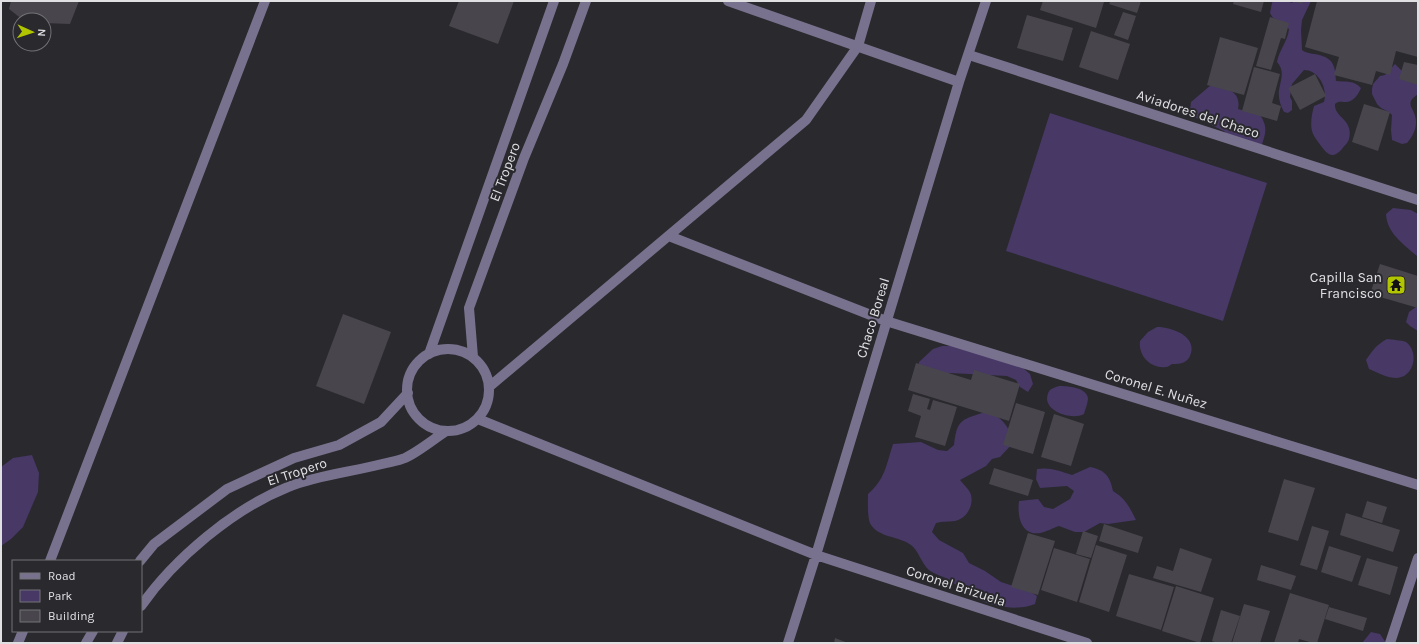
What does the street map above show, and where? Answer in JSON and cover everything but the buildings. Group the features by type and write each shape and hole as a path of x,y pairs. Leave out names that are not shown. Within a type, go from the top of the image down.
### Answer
{"street":[{"path":"50,560 265,1"},
{"name":"El Tropero","path":"428,354 554,1"},
{"name":"El Tropero","path":"473,357 469,308 524,158 563,64 586,1"},
{"path":"728,1 959,82"},
{"path":"489,386 806,120 858,46 871,1"},
{"name":"Chaco Boreal","path":"788,643 959,82 986,1"},
{"name":"Aviadores del Chaco","path":"969,55 1418,200"},
{"name":"Coronel E. Nuñez","path":"669,236 886,321 1418,485"},
{"path":"451,349 462,351 473,357 481,365 487,375 489,386 489,398 487,404 478,419 468,426 458,430 446,431 434,429 424,423 416,415 410,405 408,382 412,370 419,361 428,354 439,350 451,349"},
{"name":"El Tropero","path":"141,560 154,544 227,489 294,458 339,445 381,422 408,393"},
{"name":"Coronel Brizuela","path":"478,419 816,555 1087,643"},
{"name":"El Tropero","path":"142,604 150,592 188,554 222,524 259,500 288,487 316,478 364,469 405,458 446,431"},
{"path":"1390,643 1418,558"},
{"path":"18,643 23,632"},
{"path":"86,643 92,632"},
{"path":"117,643 122,632"}],"green space":[{"path":"1273,1 1287,1 1292,3 1294,1 1311,1 1302,20 1302,50 1329,59 1334,66 1336,81 1353,83 1361,88 1353,100 1335,104 1337,113 1347,123 1350,132 1348,142 1335,155 1328,154 1326,152 1316,140 1311,128 1314,106 1324,102 1325,97 1325,92 1321,81 1314,73 1304,70 1292,84 1290,97 1292,101 1292,110 1288,113 1284,112 1281,107 1279,93 1282,72 1277,62 1289,29 1280,21 1273,18 1270,13"},
{"path":"1395,64 1402,71 1418,78 1418,94 1412,99 1411,103 1416,125 1412,136 1407,143 1402,144 1392,140 1392,115 1377,104 1372,94 1373,84 1380,76 1385,75"},
{"path":"1211,85 1226,89 1235,94 1239,103 1238,109 1260,115 1265,127 1261,147 1234,142 1224,131 1192,116 1190,111 1191,102"},
{"path":"1050,113 1267,183 1223,321 1006,251"},
{"path":"1393,208 1411,210 1418,214 1418,257 1397,238 1389,227 1386,214"},
{"path":"1418,307 1418,331 1406,322 1409,312"},
{"path":"1157,327 1175,330 1190,341 1192,347 1191,353 1187,360 1167,367 1160,367 1151,364 1143,356 1140,341 1148,332"},
{"path":"1387,339 1406,342 1413,351 1414,357 1411,369 1403,377 1390,377 1369,369 1366,360 1380,343"},
{"path":"942,346 962,346 1023,368 1030,374 1033,384 1028,392 1020,387 1016,380 1007,376 950,373 925,378 918,371 919,362 933,349"},
{"path":"1059,386 1080,389 1087,394 1088,400 1084,414 1079,416 1068,416 1056,411 1048,404 1047,399 1049,391"},
{"path":"982,413 989,413 1000,419 1009,430 1013,443 1000,457 992,459 986,466 960,480 971,495 972,499 970,508 966,515 959,520 936,523 932,532 939,540 963,553 969,563 985,571 1001,582 1029,591 1037,596 1035,604 1028,606 1014,608 999,606 975,598 948,579 929,570 911,545 879,532 871,525 869,519 868,494 882,477 893,444 921,442 938,450 947,451 954,445 958,426 964,420"},
{"path":"32,455 39,473 38,492 23,527 11,539 1,546 1,467 13,458"},
{"path":"1090,467 1100,470 1106,474 1113,491 1130,508 1136,520 1108,524 1100,523 1084,532 1075,532 1059,526 1045,532 1034,533 1024,528 1020,519 1019,501 1038,499 1044,507 1053,509 1070,499 1074,491 1067,486 1040,488 1036,479 1037,469 1051,469 1072,475"},
{"path":"1371,632 1380,634 1386,643 1362,643"}],"place":[{"name":"Capilla San Francisco","path":"1396,285"}]}
